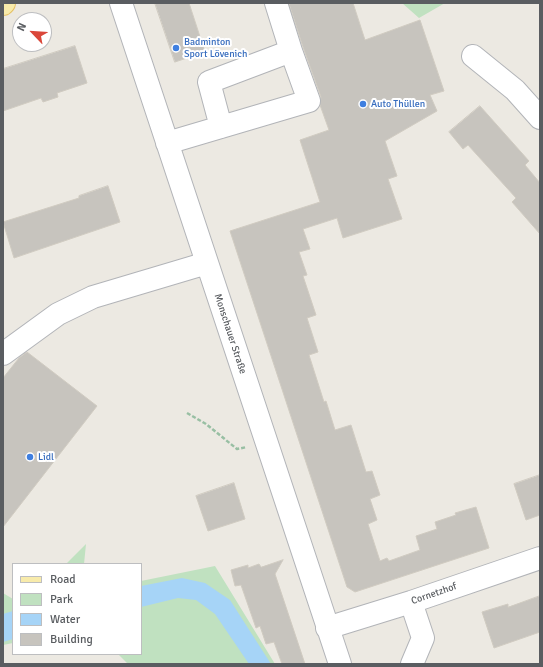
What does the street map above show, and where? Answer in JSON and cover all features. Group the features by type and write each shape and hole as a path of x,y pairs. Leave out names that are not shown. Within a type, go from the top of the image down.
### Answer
{"street":[{"name":"Monschauer Straße","path":"121,3 340,664"},
{"path":"167,143 309,101 276,3"},
{"path":"221,127 209,82 291,51"},
{"path":"473,56 515,90 540,118"},
{"path":"3,354 58,314 93,297 207,264"},
{"name":"Cornetzhof","path":"327,628 410,602 540,558"},
{"path":"410,602 423,638 412,664"}],"path":[{"path":"187,414 206,424 237,449 266,442"}],"green space":[{"path":"402,3 445,3 419,18"},
{"path":"86,544 84,563 67,563"},
{"path":"215,566 275,664 128,664 119,655 142,655 142,581"},
{"path":"3,593 12,598 12,643 3,645"}],"water":[{"path":"182,578 205,583 230,600 271,664 249,664 215,614 196,600 178,598 142,607 142,586"},
{"path":"12,611 12,639 3,642 3,614"}],"building":[{"path":"155,3 189,3 205,52 175,62"},
{"path":"289,3 353,3 365,40 420,20 444,91 430,95 437,111 385,141 397,176 388,179 402,219 343,238 337,218 303,229 310,249 299,252 307,275 303,276 316,315 307,318 318,352 309,355 324,402 326,401 335,430 351,425 366,472 372,471 380,495 370,499 377,520 368,524 380,561 387,558 389,561 420,550 416,536 437,529 435,522 456,515 455,513 476,507 489,548 355,592 347,587 230,231 320,202 300,140 329,130 320,105 321,97"},
{"path":"75,46 87,83 57,93 58,97 43,102 41,98 3,111 3,69"},
{"path":"480,106 529,161 525,165 540,183 540,234 512,202 516,198 468,145 463,149 449,132"},
{"path":"108,186 120,222 14,258 3,222 79,198 79,196"},
{"name":"Lidl","path":"27,352 97,406 3,527 3,378 19,358"},
{"path":"540,475 540,515 526,520 514,484"},
{"path":"234,483 245,519 208,531 196,496"},
{"path":"283,560 275,574 305,664 282,664 274,642 266,644 260,626 256,628 241,585 235,586 231,570 248,565 248,568 259,564 261,567"},
{"path":"540,596 540,632 494,648 482,612 508,604 508,607"}],"place":[{"name":"Badminton Sport Lövenich","path":"176,48"},
{"name":"Auto Thüllen","path":"363,104"},
{"name":"Lidl","path":"30,457"}]}
